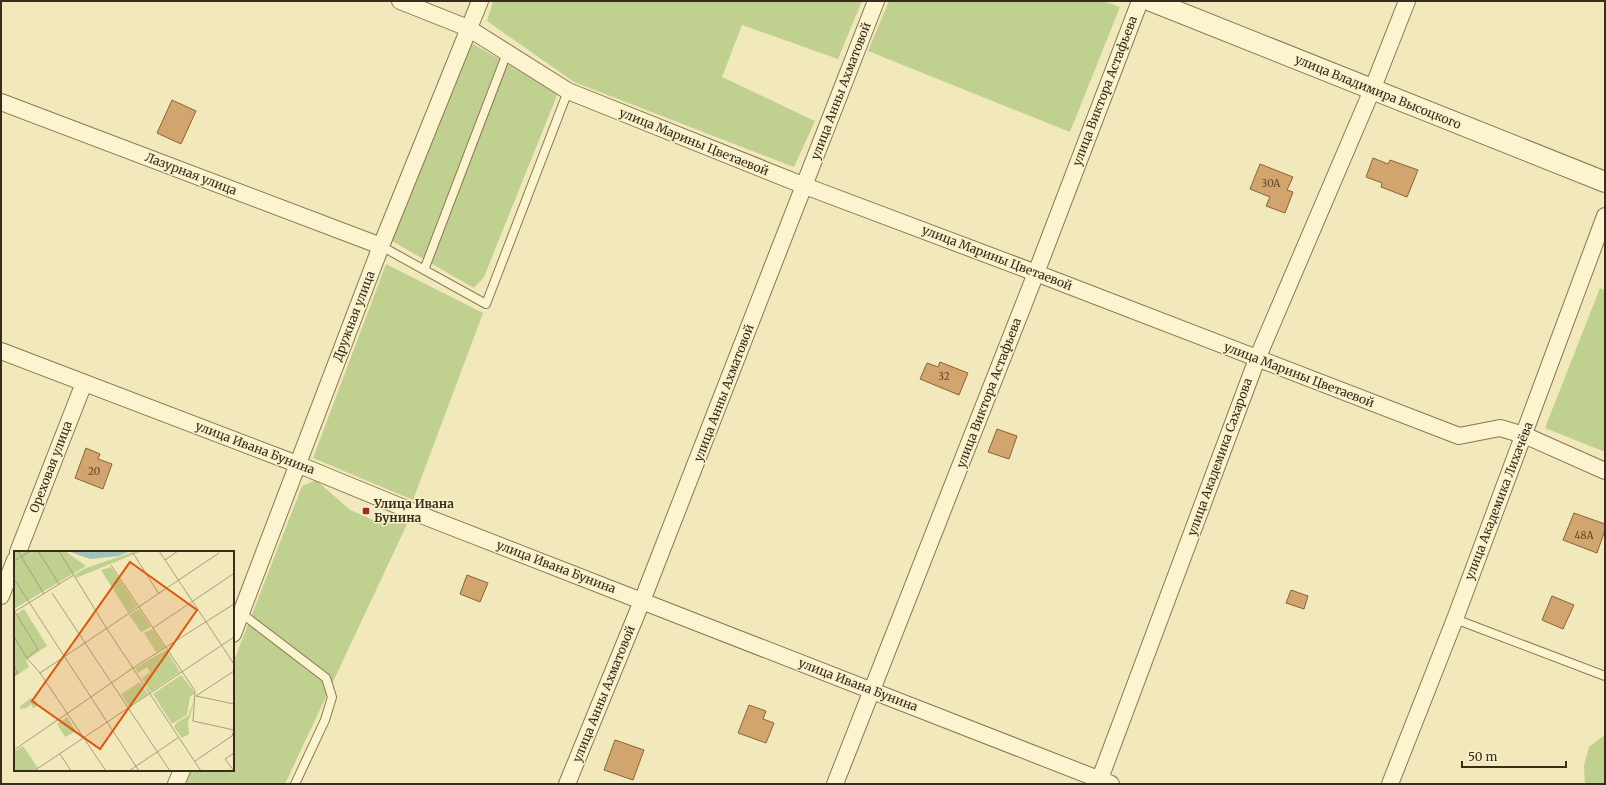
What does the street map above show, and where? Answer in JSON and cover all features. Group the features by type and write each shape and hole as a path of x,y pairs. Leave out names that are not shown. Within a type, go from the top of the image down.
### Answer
{"street":[{"name":"улица Марины Цветаевой","path":"400,1 468,28 568,92 804,186 1036,273 1459,436 1500,428 1524,435 1605,471"},
{"name":"Дружная улица","path":"234,631 381,246 480,1"},
{"name":"улица Анны Ахматовой","path":"567,784 642,601 876,1"},
{"name":"улица Виктора Астафьева","path":"835,784 1036,273 1140,1"},
{"name":"улица Владимира Высоцкого","path":"1151,1 1605,182"},
{"name":"улица Академика Сахарова","path":"1103,782 1257,358 1372,90 1407,1"},
{"name":"Лазурная улица","path":"1,102 381,246"},
{"name":"улица Академика Лихачёва","path":"1390,784 1455,619 1605,216"},
{"name":"улица Ивана Бунина","path":"1,351 297,464 421,515 1103,782"},
{"name":"Ореховая улица","path":"18,551 84,383"},
{"path":"1,596 14,563"},
{"path":"176,784 182,771"}],"lane":[{"path":"424,270 507,53"},
{"path":"381,246 486,304 568,92"},
{"path":"241,613 326,678 332,697 325,720 296,784"},
{"path":"1455,619 1605,676"}],"green space":[{"path":"493,1 862,1 838,59 742,25 722,77 815,121 794,167 574,82 487,21"},
{"path":"889,1 1104,1 1120,7 1070,132 868,51"},
{"path":"470,42 558,93 484,277 474,288 392,241"},
{"path":"386,264 483,313 413,500 313,458"},
{"path":"1600,288 1605,290 1605,452 1545,428"},
{"path":"316,480 350,510 378,522 408,522 285,784 186,784 191,771 234,771 234,660 302,486"},
{"path":"1605,735 1605,784 1585,784 1584,765 1589,747"}],"building":[{"path":"172,100 196,111 181,144 157,133"},
{"path":"1373,158 1388,164 1390,160 1418,170 1407,197 1381,187 1382,183 1366,177"},
{"path":"1260,164 1293,177 1287,190 1293,192 1285,213 1266,206 1270,197 1250,189"},
{"path":"940,362 968,373 959,395 920,379 927,363 938,367"},
{"path":"997,429 1017,436 1009,459 988,452"},
{"path":"86,448 100,454 98,459 112,464 103,489 75,478"},
{"path":"1574,513 1605,524 1605,530 1597,553 1563,540"},
{"path":"467,575 488,583 480,602 460,594"},
{"path":"1291,590 1308,596 1304,609 1286,603"},
{"path":"1552,596 1574,605 1563,629 1542,620"},
{"path":"749,705 766,711 763,719 774,723 766,743 738,733"},
{"path":"615,740 644,750 633,780 604,770"}],"place":[{"name":"Улица Ивана Бунина","path":"366,511"}]}
